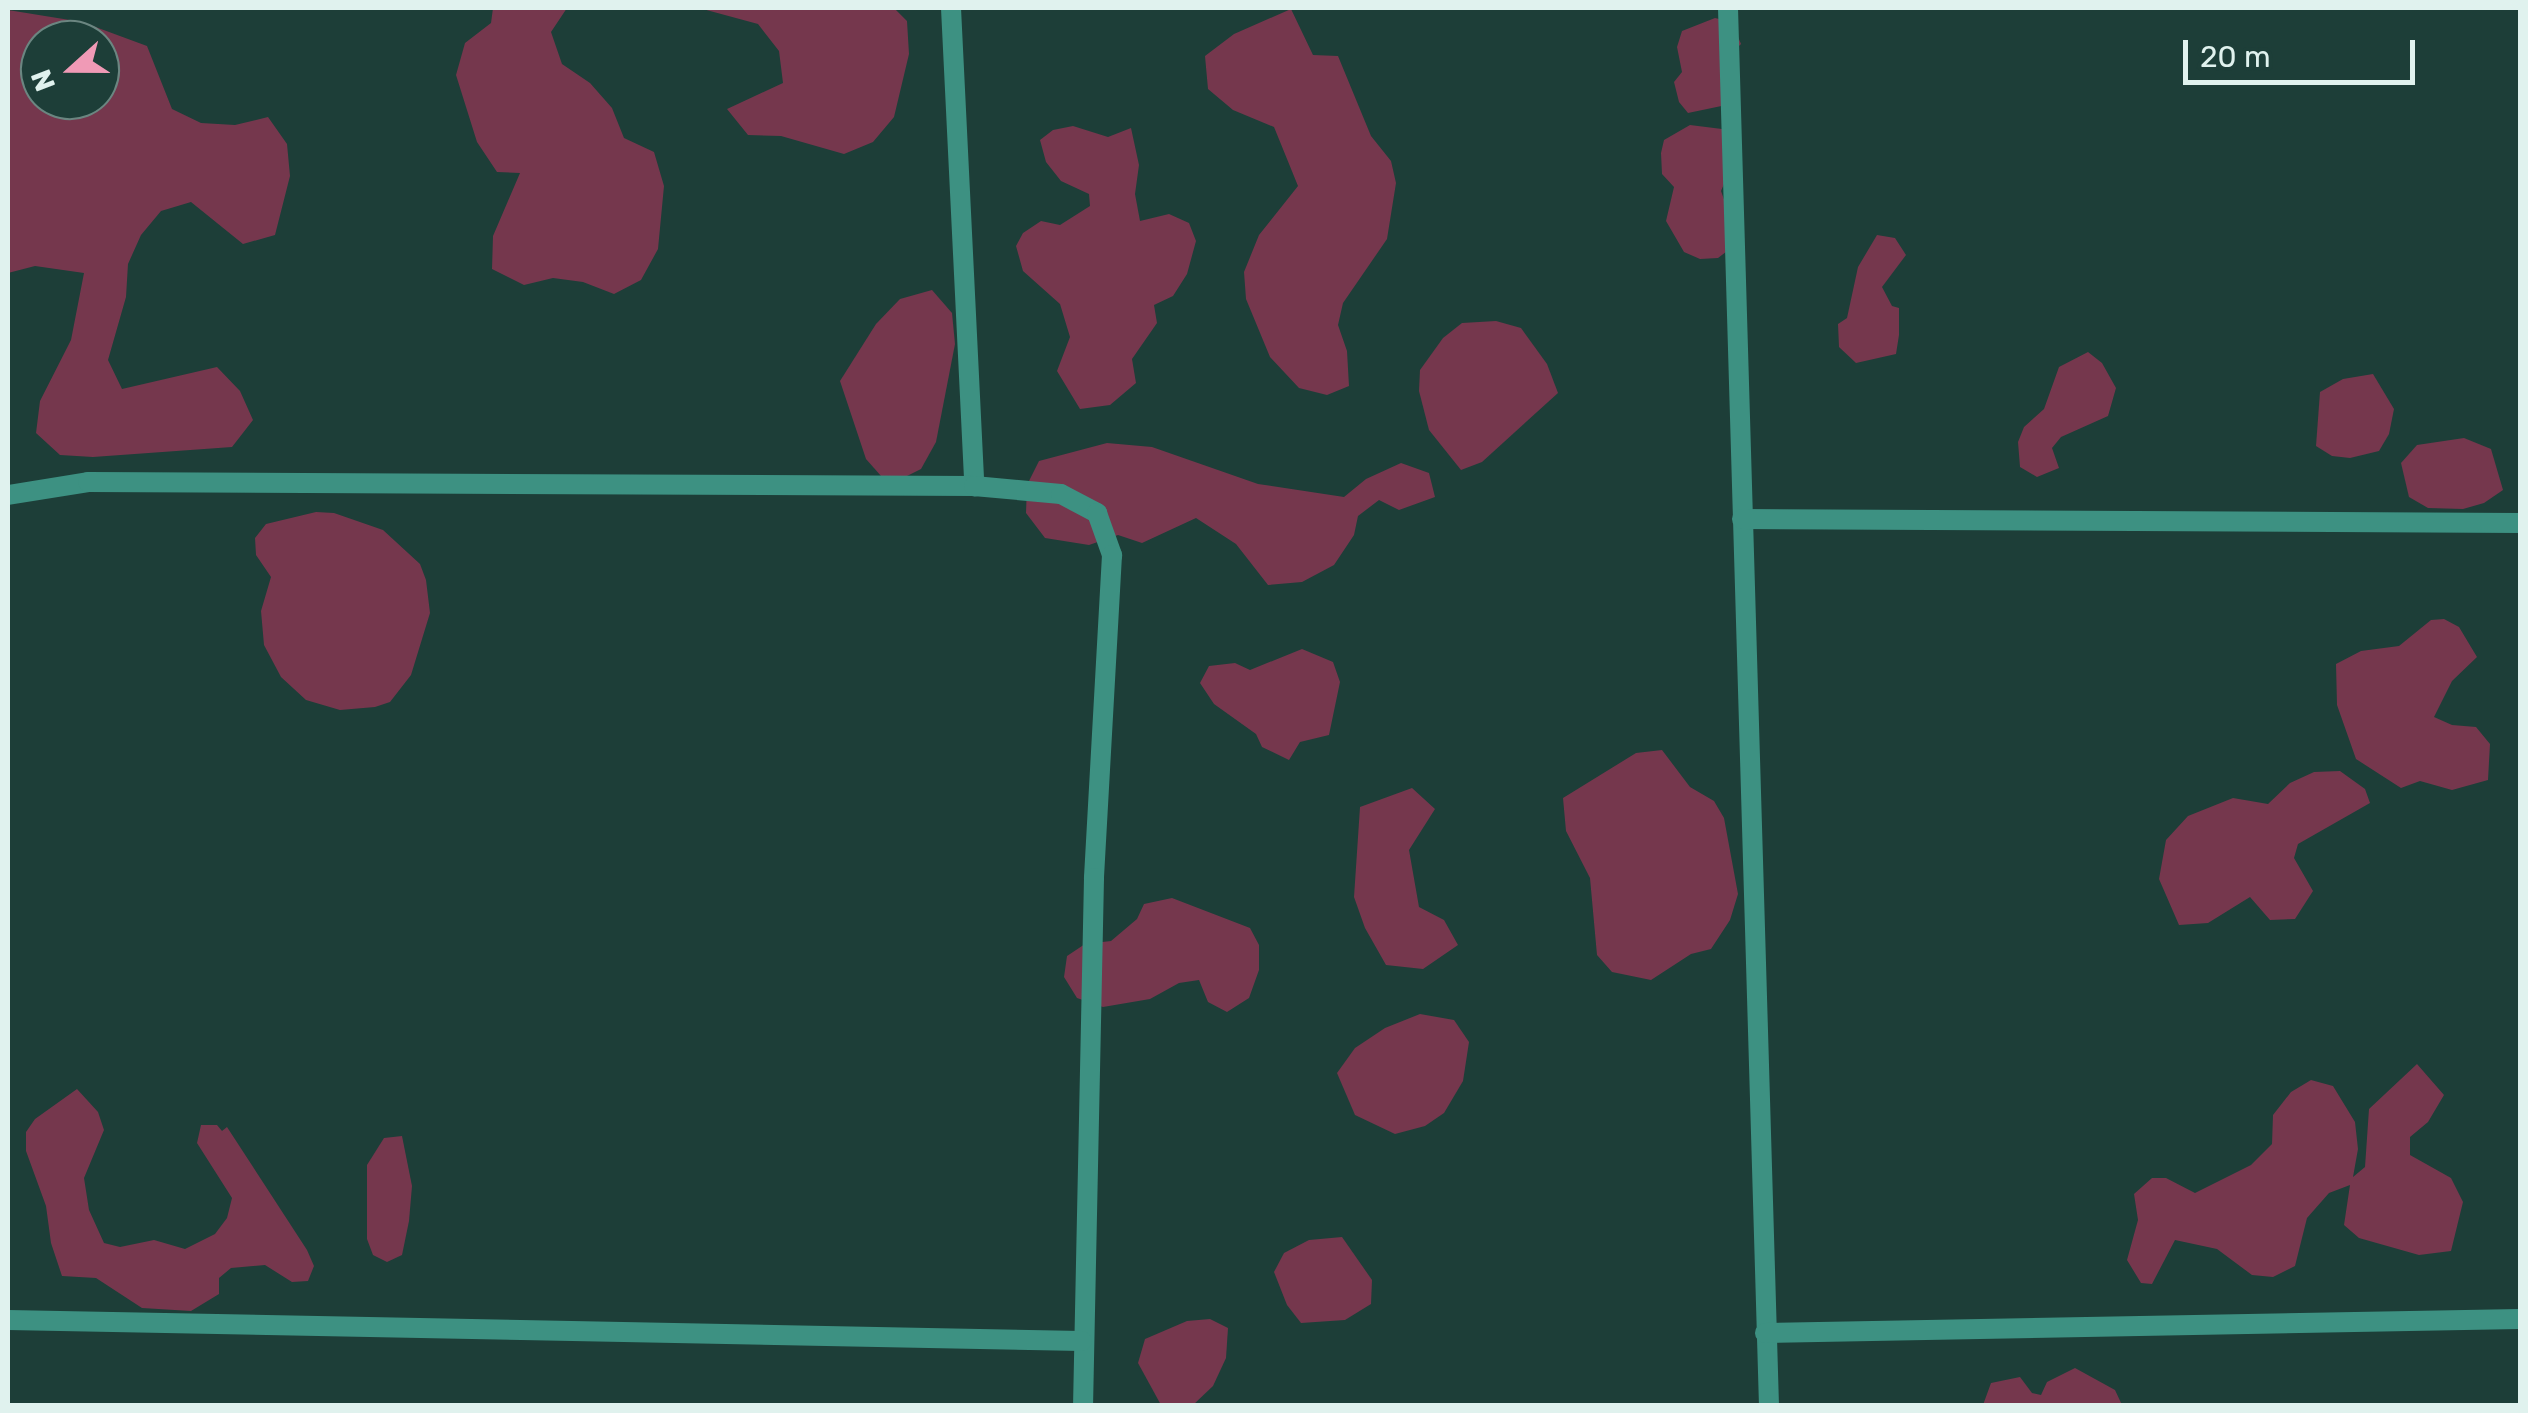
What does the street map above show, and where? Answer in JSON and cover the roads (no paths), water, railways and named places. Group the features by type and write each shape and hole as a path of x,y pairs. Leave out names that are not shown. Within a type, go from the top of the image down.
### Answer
{"street":[{"path":"951,8 974,486"},
{"path":"1728,8 1769,1406"},
{"path":"8,495 88,482 974,486 1061,494 1098,513 1112,555 1094,878 1083,1406"},
{"path":"1742,519 2520,524"},
{"path":"1764,1333 2520,1319"},
{"path":"8,1320 1082,1341"}]}
